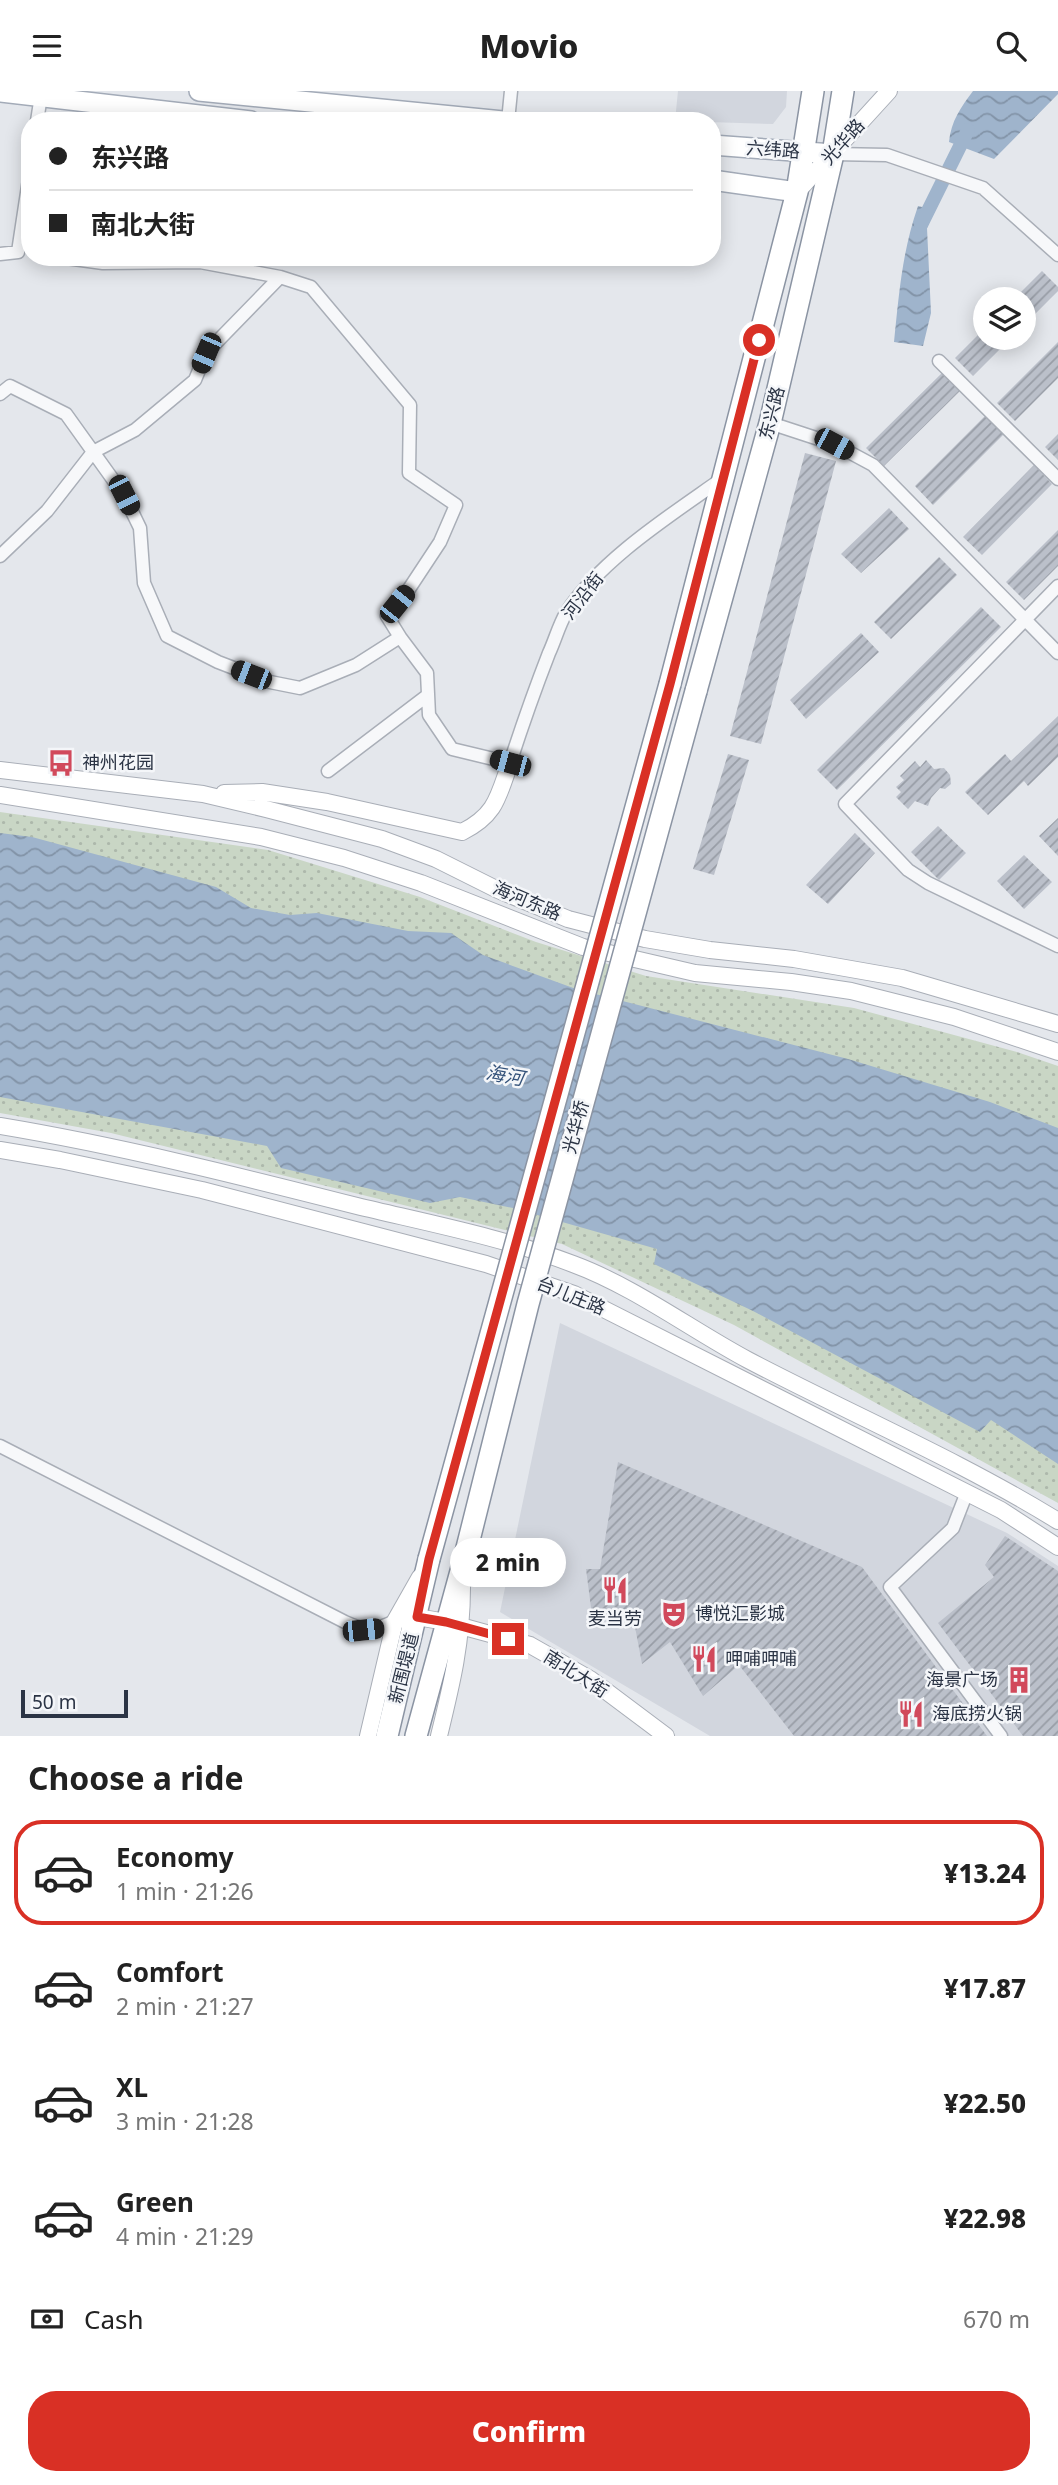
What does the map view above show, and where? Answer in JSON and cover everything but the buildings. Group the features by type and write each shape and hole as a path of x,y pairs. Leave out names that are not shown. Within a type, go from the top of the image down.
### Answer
{"highway":[{"name":"东兴路","path":"670,684 797,192 813,91"},
{"name":"东兴路","path":"696,691 770,423 833,154 843,91"},
{"name":"光华桥","path":"429,1559 670,684"},
{"name":"光华桥","path":"463,1564 528,1304 696,691"},
{"name":"新围堤道","path":"371,1734 399,1686 429,1559"},
{"name":"新围堤道","path":"416,1736 454,1625 463,1564"}],"main road":[{"path":"199,91 413,112"},
{"path":"0,92 175,112"},
{"name":"六纬路","path":"721,146 833,154"},
{"name":"六纬路","path":"721,181 797,192"}],"street":[{"path":"507,112 511,91"},
{"name":"光华路","path":"797,192 889,91"},
{"path":"38,112 41,96"},
{"path":"833,154 887,155 983,188 1058,254"},
{"path":"0,254 21,253"},
{"path":"203,794 262,792 462,832 481,822 495,804 510,763 452,748 429,715 427,673 387,616 407,592 440,542 456,505 409,473 410,405 311,287 280,277 221,266"},
{"path":"0,556 47,511 93,452 135,431 195,380 206,353 280,277"},
{"path":"939,361 1058,479"},
{"path":"0,394 10,386 66,414 124,495 140,528 144,583 167,636 257,678 300,688 356,665 400,637"},
{"path":"770,423 834,444 873,465 1058,653"},
{"name":"河沿街","path":"510,763 527,707 564,616 583,590 652,530 723,478"},
{"path":"1058,586 845,804 908,870 928,883 1058,946"},
{"path":"328,771 428,695"},
{"name":"海河东路","path":"0,770 203,794 382,839 436,859 498,890 568,919 645,939 710,950 794,959 902,978 1058,1024"},
{"name":"海河东路","path":"0,795 273,840 344,858 421,883 583,947 695,973 851,991 954,1017 1058,1052"},
{"name":"台儿庄路","path":"0,1126 209,1169 484,1237 571,1263 609,1279 746,1358 1014,1494 1058,1521"},
{"name":"台儿庄路","path":"0,1150 202,1189 486,1264 575,1294 1002,1510 1058,1547"},
{"path":"0,1446 363,1630 380,1628 395,1621"},
{"path":"967,1492 953,1528 890,1587 1001,1736"},
{"path":"371,1734 395,1621 429,1559"},
{"name":"南北大街","path":"395,1621 417,1617 530,1645 590,1679 666,1736"},
{"path":"439,1736 453,1678 454,1625"}],"shaded area":[{"path":"678,91 787,91 786,107 773,124 721,122 721,112 676,112"},
{"path":"560,1323 1007,1533 1058,1566 1058,1736 710,1736 500,1612"}],"green space":[{"path":"0,812 268,850 420,897 536,942 646,976 854,1008 1017,1052 1058,1066 1058,1503 734,1325 562,1244 111,1133 0,1113"}],"water":[{"path":"973,91 1058,91 1058,94 994,159 949,142 954,121"},
{"path":"918,206 934,210 927,228 931,313 923,346 894,342 905,257"},
{"name":"海河","path":"0,833 32,837 216,887 251,908 290,915 317,913 408,931 451,933 483,955 576,989 848,1059 990,1102 1058,1128 1058,1464 991,1420 980,1432 753,1311 654,1264 657,1249 513,1208 460,1197 430,1203 281,1168 267,1146 0,1097"}],"waterway":[{"path":"921,225 968,130"}],"place":[{"name":"神州花园","path":"61,763"},
{"name":"麦当劳","path":"615,1590"},
{"name":"博悦汇影城","path":"674,1614"},
{"name":"呷哺呷哺","path":"704,1659"},
{"name":"海景广场","path":"1019,1680"},
{"name":"海底捞火锅","path":"911,1714"}],"route":[{"path":"508,1639 417,1617 429,1559 515,1255 670,684 759,340"}]}
